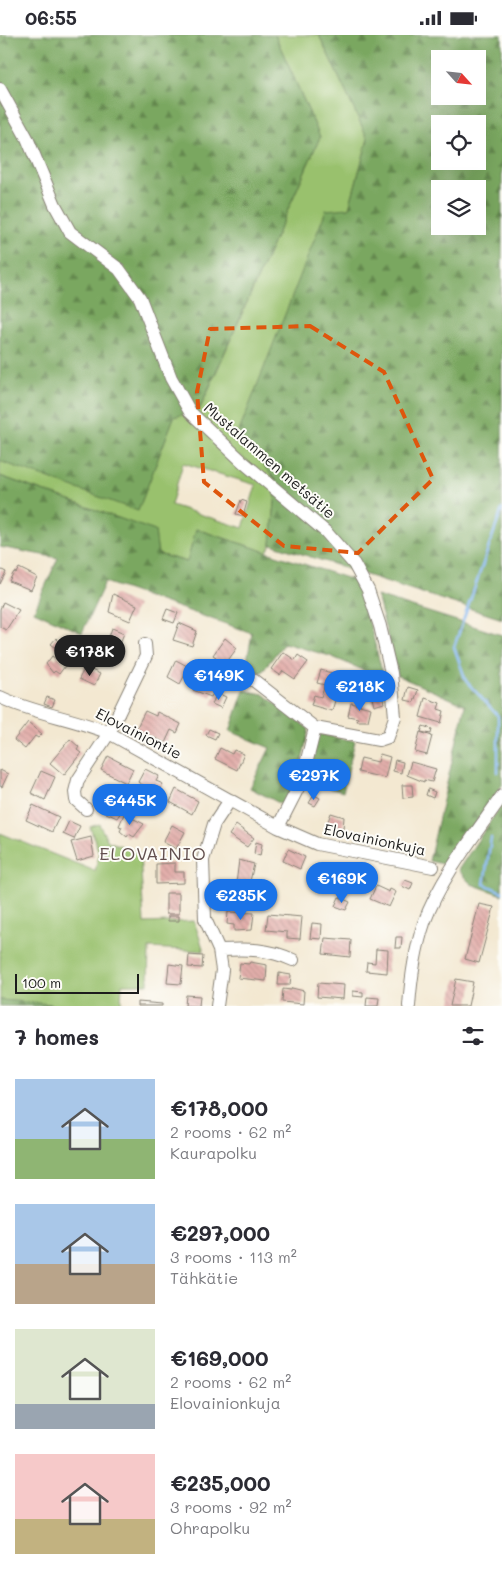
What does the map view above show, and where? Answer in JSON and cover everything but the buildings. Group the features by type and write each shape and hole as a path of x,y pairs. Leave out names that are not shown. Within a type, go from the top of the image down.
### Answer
{"street":[{"name":"Mustalammen metsätie","path":"0,89 27,139 55,205 70,232 119,269 140,299 171,378 190,412 243,462 326,532 354,564 368,591 380,626 391,673 395,717 388,737 379,740 315,728"},
{"path":"86,809 76,800 75,792 78,780 109,733 146,655 145,645"},
{"path":"243,672 315,728 302,780 278,827"},
{"name":"Elovainiontie","path":"0,697 22,707 90,725 109,733 230,800"},
{"path":"409,1006 411,972 424,923 449,874 502,796"},
{"path":"218,1006 222,970 219,949 205,919 203,861 214,824 230,800"},
{"name":"Elovainionkuja","path":"230,800 278,827 317,844 433,867"},
{"path":"219,949 259,949 277,952 293,959"}],"highlighted area":[{"path":"310,326 384,372 433,479 358,553 284,546 204,482 197,392 210,329"}],"green space":[{"path":"0,35 275,35 320,137 199,410 174,417 138,511 0,461"},
{"path":"275,35 319,35 368,139 349,208 238,434 277,482 271,544 267,552 196,529 188,562 158,554 154,531 0,476 0,461 138,510 174,417 200,409 320,137","holes":["183,463 256,485 243,528 171,505"]},
{"path":"319,35 502,35 502,285 498,314 502,317 502,619 271,544 277,482 238,434 326,210 349,208 368,139"},
{"path":"0,476 155,531 158,554 187,562 196,529 359,582 384,679 330,656 284,643 261,673 246,667 252,633 105,582 82,633 34,611 58,558 0,547"},
{"path":"377,596 502,635 502,785 447,865 429,861 465,705 398,676"},
{"path":"244,690 263,694 309,729 298,779 285,806 250,788 270,748 230,731"},
{"path":"318,734 355,741 343,792 307,782"},
{"path":"502,804 502,895 471,884 458,870"},
{"path":"99,824 108,841 140,853 144,923 194,921 204,951 149,948 148,984 122,984 121,1006 54,1006 0,1000 0,833 95,871 99,853 90,827"},
{"path":"0,1000 52,1004 54,1006 0,1006"}],"waterway":[{"path":"498,772 498,716 466,681 454,647 502,509"},
{"path":"491,838 484,884 502,892"}],"district":[{"name":"ELOVAINIO","path":"153,853"}]}
